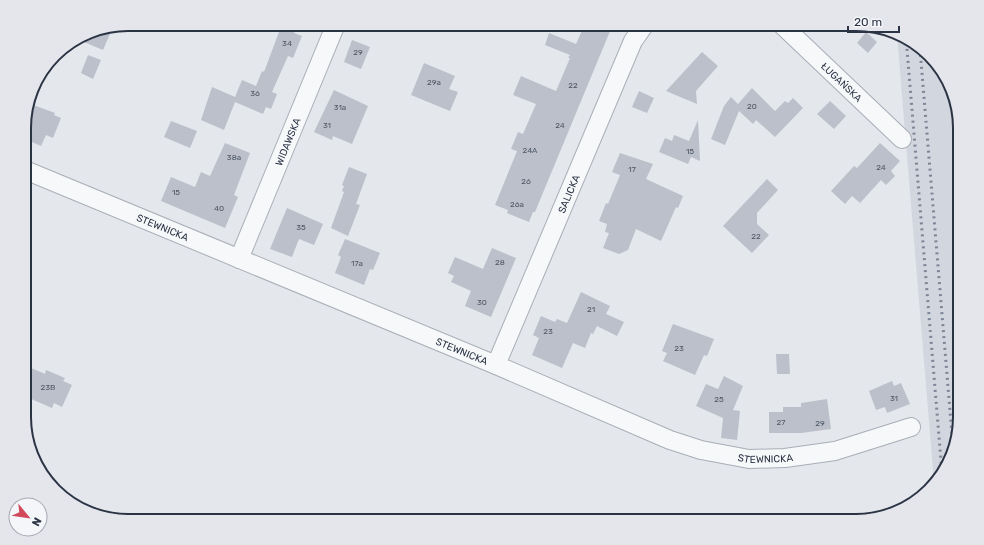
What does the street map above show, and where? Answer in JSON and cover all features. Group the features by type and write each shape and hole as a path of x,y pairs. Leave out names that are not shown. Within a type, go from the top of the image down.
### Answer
{"street":[{"name":"WIDAWSKA","path":"238,259 333,31"},
{"name":"SALICKA","path":"496,365 633,41 640,31"},
{"name":"ŁUGAŃSKA","path":"788,31 902,139"},
{"name":"STEWNICKA","path":"31,173 496,365 670,440 702,450 749,459 785,458 835,451 911,427"}],"shaded area":[{"path":"897,40 905,44 925,59 933,69 946,91 952,115 953,417 950,442 946,454 933,475"}],"building":[{"path":"279,31 295,31 294,33 302,36 293,58 288,56 272,92 277,94 271,109 266,107 263,114 235,102 224,130 201,120 212,87 235,97 242,80 256,86 262,71 264,72"},
{"path":"582,31 610,31 535,212 533,212 529,222 507,213 508,210 495,205 517,151 511,149 518,132 523,134 536,104 513,95 521,76 556,91 570,55 545,45 549,33 576,44"},
{"path":"866,32 877,42 868,53 857,43"},
{"path":"110,33 103,50 84,42"},
{"path":"352,40 370,47 361,69 344,62"},
{"path":"702,52 718,66 696,91 697,104 666,91"},
{"path":"88,55 101,60 93,79 81,73"},
{"path":"424,63 455,76 449,89 458,92 450,111 411,95"},
{"path":"752,88 775,111 785,101 788,103 793,98 803,108 775,137 756,120 753,124 739,111 725,145 711,139 724,106 731,97 738,104"},
{"path":"334,90 368,106 352,144 333,136 332,140 314,132"},
{"path":"639,91 654,98 647,113 632,107"},
{"path":"830,101 846,116 834,129 817,114"},
{"path":"34,105 55,113 54,115 61,118 53,138 46,135 41,146 31,142 31,121"},
{"path":"698,120 700,161 691,157 688,164 659,152 665,138 672,141 674,135 689,141"},
{"path":"171,121 197,131 190,148 164,137"},
{"path":"225,143 250,153 234,195 238,197 225,228 161,201 171,177 195,187 201,172 210,176"},
{"path":"880,143 900,161 891,171 895,176 886,185 881,180 860,203 852,196 845,204 831,191 854,166 857,168"},
{"path":"620,153 653,164 646,179 683,196 678,208 676,207 661,241 636,229 628,250 619,254 603,248 609,233 605,232 607,224 599,221 620,175 612,172"},
{"path":"349,167 367,174 356,204 360,205 348,236 331,228 344,192 342,191 344,186 342,185"},
{"path":"767,179 778,190 757,213 757,224 769,235 752,253 723,226"},
{"path":"287,208 323,224 314,245 299,239 292,257 270,249"},
{"path":"345,239 380,253 373,270 370,269 364,285 335,273 341,257 338,255"},
{"path":"492,248 516,258 491,317 465,306 471,291 451,282 454,276 448,273 455,257 483,269"},
{"path":"581,292 610,306 606,314 624,322 617,336 597,326 593,334 591,333 585,348 573,343 562,368 532,355 539,338 533,335 541,316 555,322 557,319 567,323"},
{"path":"673,324 714,339 707,356 704,355 695,375 663,361 667,353 662,351"},
{"path":"776,354 789,354 790,374 777,374"},
{"path":"31,368 45,374 46,370 65,378 63,381 72,385 62,407 54,403 52,408 31,399"},
{"path":"724,376 743,386 733,410 740,411 737,440 721,438 723,418 696,406 706,384 718,389"},
{"path":"892,381 894,386 901,383 910,404 887,413 885,407 876,410 869,391"},
{"path":"827,399 831,429 801,433 769,433 769,412 783,412 783,407 801,407 801,403"}],"railway":[{"path":"907,45 941,463"},
{"path":"921,55 952,432"}]}
